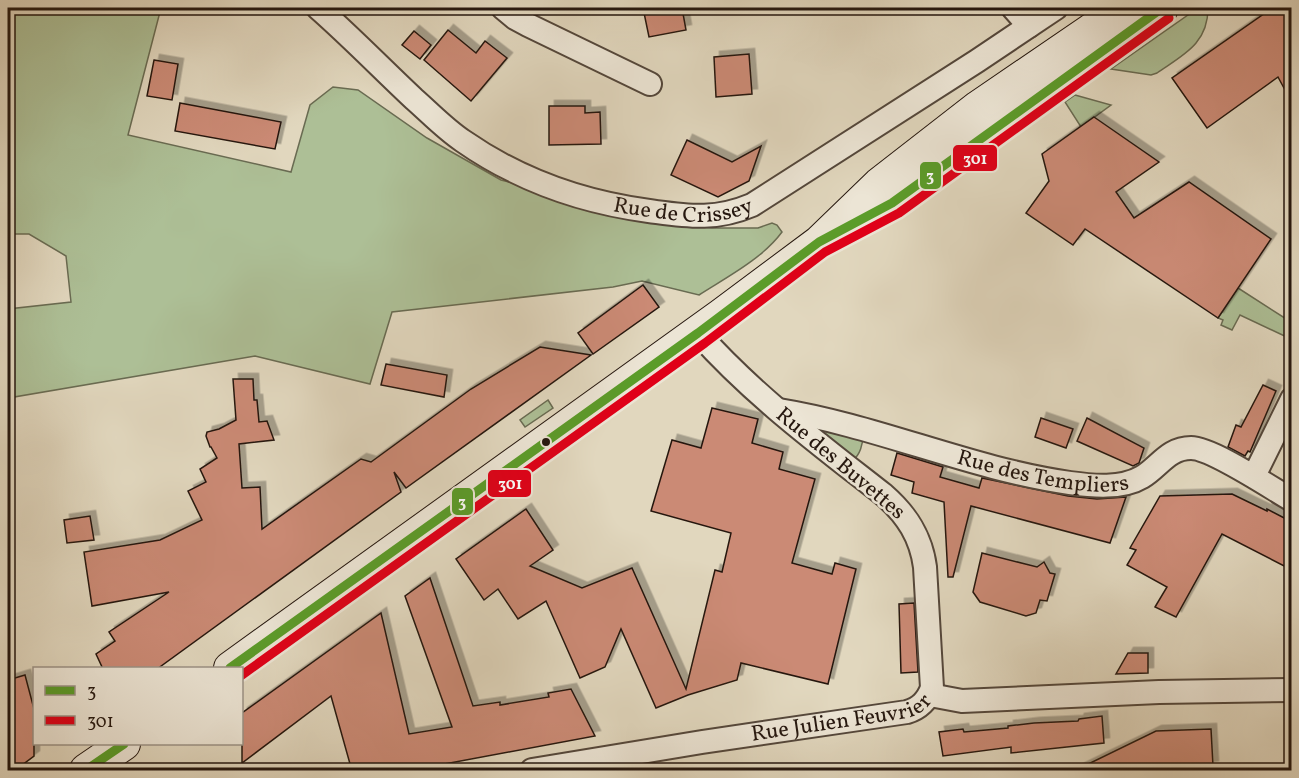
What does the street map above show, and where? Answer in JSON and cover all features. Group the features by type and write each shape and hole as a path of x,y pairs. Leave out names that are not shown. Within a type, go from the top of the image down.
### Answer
{"main road":[{"path":"233,667 709,324 819,242 879,184 960,121 1123,8"},
{"path":"819,242 898,198 1162,8"},
{"path":"86,771 123,745"}],"street":[{"name":"Rue de Crissey","path":"318,8 461,140 516,173 546,187 618,207 702,217 734,213 752,205 1056,8"},
{"path":"503,8 522,21 650,84"},
{"path":"1013,8 1029,26"},
{"name":"Rue des Buvettes","path":"709,324 725,364 775,409 884,495 899,508 911,525 923,552 925,567 932,688 930,694"},
{"path":"1254,476 1292,399"},
{"name":"Rue des Templiers","path":"775,409 831,420 1004,469 1069,483 1107,485 1134,481 1148,473 1172,453 1192,448 1206,452 1254,476 1292,500"},
{"name":"Rue Julien Feuvrier","path":"532,771 907,712 921,705 930,694 962,701 1159,692 1292,690"}],"green space":[{"path":"8,8 161,8 128,135 291,172 310,105 333,87 358,90 427,138 501,180 659,221 712,228 758,228 772,223 777,225 782,232 765,251 699,295 642,281 613,287 392,312 370,384 255,356 8,398 8,309 71,302 66,256 29,234 8,234"},
{"path":"1198,8 1208,8 1204,31 1199,40 1185,54 1151,75 1111,69"},
{"path":"1075,95 1111,105 1081,127 1065,102"},
{"path":"1238,288 1291,322 1291,339 1240,315 1232,330 1221,325 1223,320 1218,318"},
{"path":"548,400 553,408 525,427 520,420"},
{"path":"806,420 863,435 858,455 853,460"}],"building":[{"path":"643,8 682,8 686,30 649,37"},
{"path":"1266,8 1292,8 1292,103 1278,77 1207,128 1172,78 1265,13"},
{"path":"448,30 476,53 485,41 507,58 471,101 424,60"},
{"path":"414,31 431,45 420,59 402,45"},
{"path":"749,54 752,94 716,97 714,57"},
{"path":"154,60 178,64 172,100 147,96"},
{"path":"180,103 281,122 275,149 175,131"},
{"path":"549,106 585,106 585,113 600,112 601,144 549,145"},
{"path":"1094,117 1159,162 1116,192 1134,218 1189,182 1271,239 1218,318 1085,229 1073,245 1026,213 1049,181 1042,154"},
{"path":"687,140 732,162 761,146 749,181 718,197 671,175"},
{"path":"643,285 659,307 593,354 578,333"},
{"path":"540,347 591,355 406,488 394,472 401,492 160,667 102,667 96,654 115,641 109,632 169,592 92,606 84,552 160,540 202,520 188,491 206,482 200,469 217,458 210,447 207,432 219,429 236,420 233,379 253,379 254,400 257,400 259,422 267,421 274,440 239,444 242,488 260,487 262,529 361,459 371,462 471,389"},
{"path":"386,364 447,375 444,397 381,385"},
{"path":"1263,385 1276,391 1250,452 1248,451 1245,456 1228,447 1236,425 1241,427"},
{"path":"712,408 758,419 752,443 783,452 779,469 815,479 792,563 832,574 835,563 856,569 828,684 741,663 737,680 688,695 656,708 621,629 605,667 580,678 546,601 518,619 498,589 484,600 456,559 526,509 553,550 530,566 582,588 632,568 686,689 715,570 722,572 731,533 651,511 672,440 701,448"},
{"path":"1041,418 1073,429 1066,448 1035,437"},
{"path":"1087,418 1144,448 1139,463 1133,466 1077,441"},
{"path":"897,453 943,467 940,477 979,488 982,478 1068,496 1097,499 1126,497 1110,543 971,506 953,577 948,577 944,502 912,493 914,482 891,475"},
{"path":"1232,494 1292,522 1292,570 1222,534 1176,617 1155,607 1167,587 1127,565 1136,550 1130,548 1160,496"},
{"path":"90,516 94,540 67,543 64,520"},
{"path":"982,553 1037,567 1044,562 1050,573 1055,574 1047,601 1040,600 1036,613 1026,616 980,602 973,592"},
{"path":"430,578 473,706 500,702 500,705 549,697 548,693 571,689 595,736 407,771 352,771 331,696 242,763 243,712 381,613 409,734 452,727 405,596"},
{"path":"914,603 918,672 901,673 899,604"},
{"path":"1128,653 1148,653 1148,673 1116,674"},
{"path":"25,675 33,705 34,756 14,771 8,771 8,680"},
{"path":"1102,716 1104,743 1011,753 1011,747 943,756 939,732 1008,728 1008,726 1078,721"},
{"path":"1211,729 1213,766 1183,771 1074,771 1156,731"}],"transit line":[{"name":"3","path":"231,667 698,333 819,242 892,203 1162,8"},
{"name":"301","path":"243,674 705,343 825,252 899,213 1169,18"},
{"name":"3","path":"86,770 123,745"}]}
